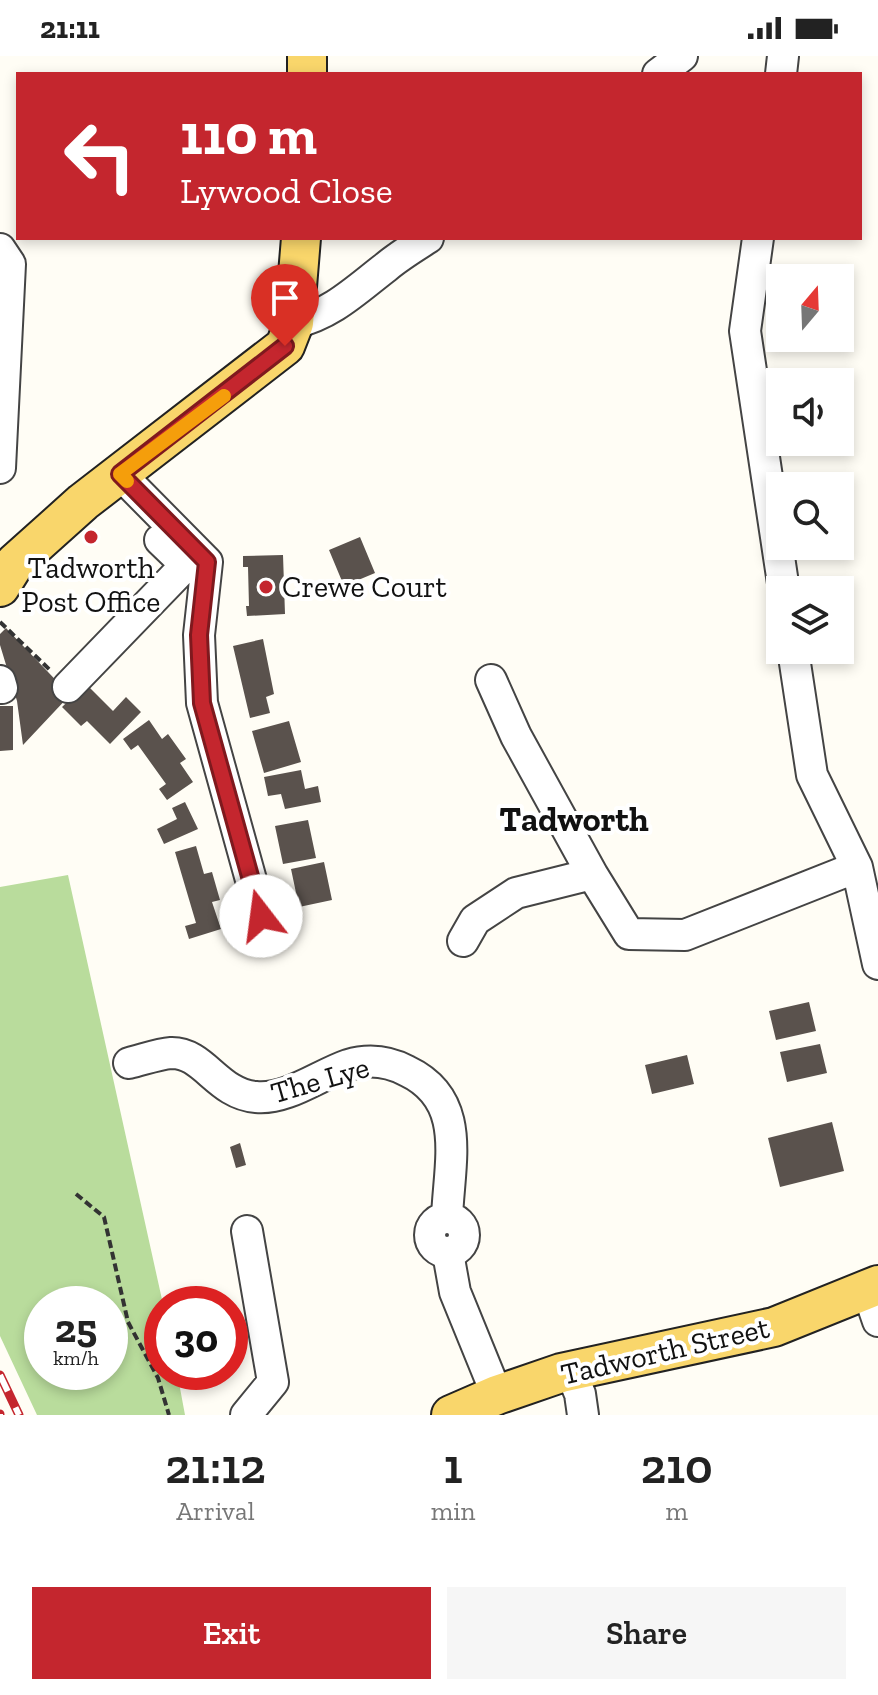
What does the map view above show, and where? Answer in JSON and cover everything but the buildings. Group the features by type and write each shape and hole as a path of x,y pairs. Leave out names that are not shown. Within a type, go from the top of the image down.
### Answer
{"main road":[{"path":"5,567 285,346 294,323 301,240"},
{"name":"Tadworth Street","path":"451,1415 497,1395 570,1370 774,1327 874,1298"}],"street":[{"path":"661,72 682,56"},
{"path":"294,323 338,305 425,240"},
{"path":"758,240 745,331 782,576"},
{"path":"0,249 10,264 0,468"},
{"path":"59,678 186,565 112,480"},
{"path":"112,480 207,562 199,635 202,703 261,916"},
{"path":"795,664 812,775 857,867 878,964"},
{"path":"491,680 516,736 629,934 685,935 857,867"},
{"path":"463,941 475,920 516,893 592,874"},
{"name":"The Lye","path":"129,1063 171,1053 184,1055 195,1060 227,1088 258,1098 279,1094 349,1065 368,1061 386,1063 423,1079 437,1093 451,1123 447,1218 460,1222 465,1235 460,1248 448,1253 455,1292 497,1395"},
{"path":"246,1415 273,1382 247,1231"},
{"path":"570,1370 580,1394 583,1415"}],"path":[{"path":"0,622 59,678"},
{"path":"76,1194 104,1217 128,1322 158,1378 169,1415"}],"green space":[{"path":"68,875 159,1286 144,1286 144,1390 180,1390 185,1415 37,1415 25,1390 128,1390 128,1286 24,1286 24,1387 0,1336 0,887"}],"railway":[{"path":"0,1375 19,1415"}],"slow traffic":[{"path":"127,481 120,474 224,396"}],"place":[{"name":"Tadworth Post Office","path":"91,537"},
{"name":"Crewe Court","path":"266,587"}],"district":[{"name":"Tadworth","path":"574,819"}],"route":[{"path":"261,916 202,703 199,635 207,562 120,474 285,346"}]}
